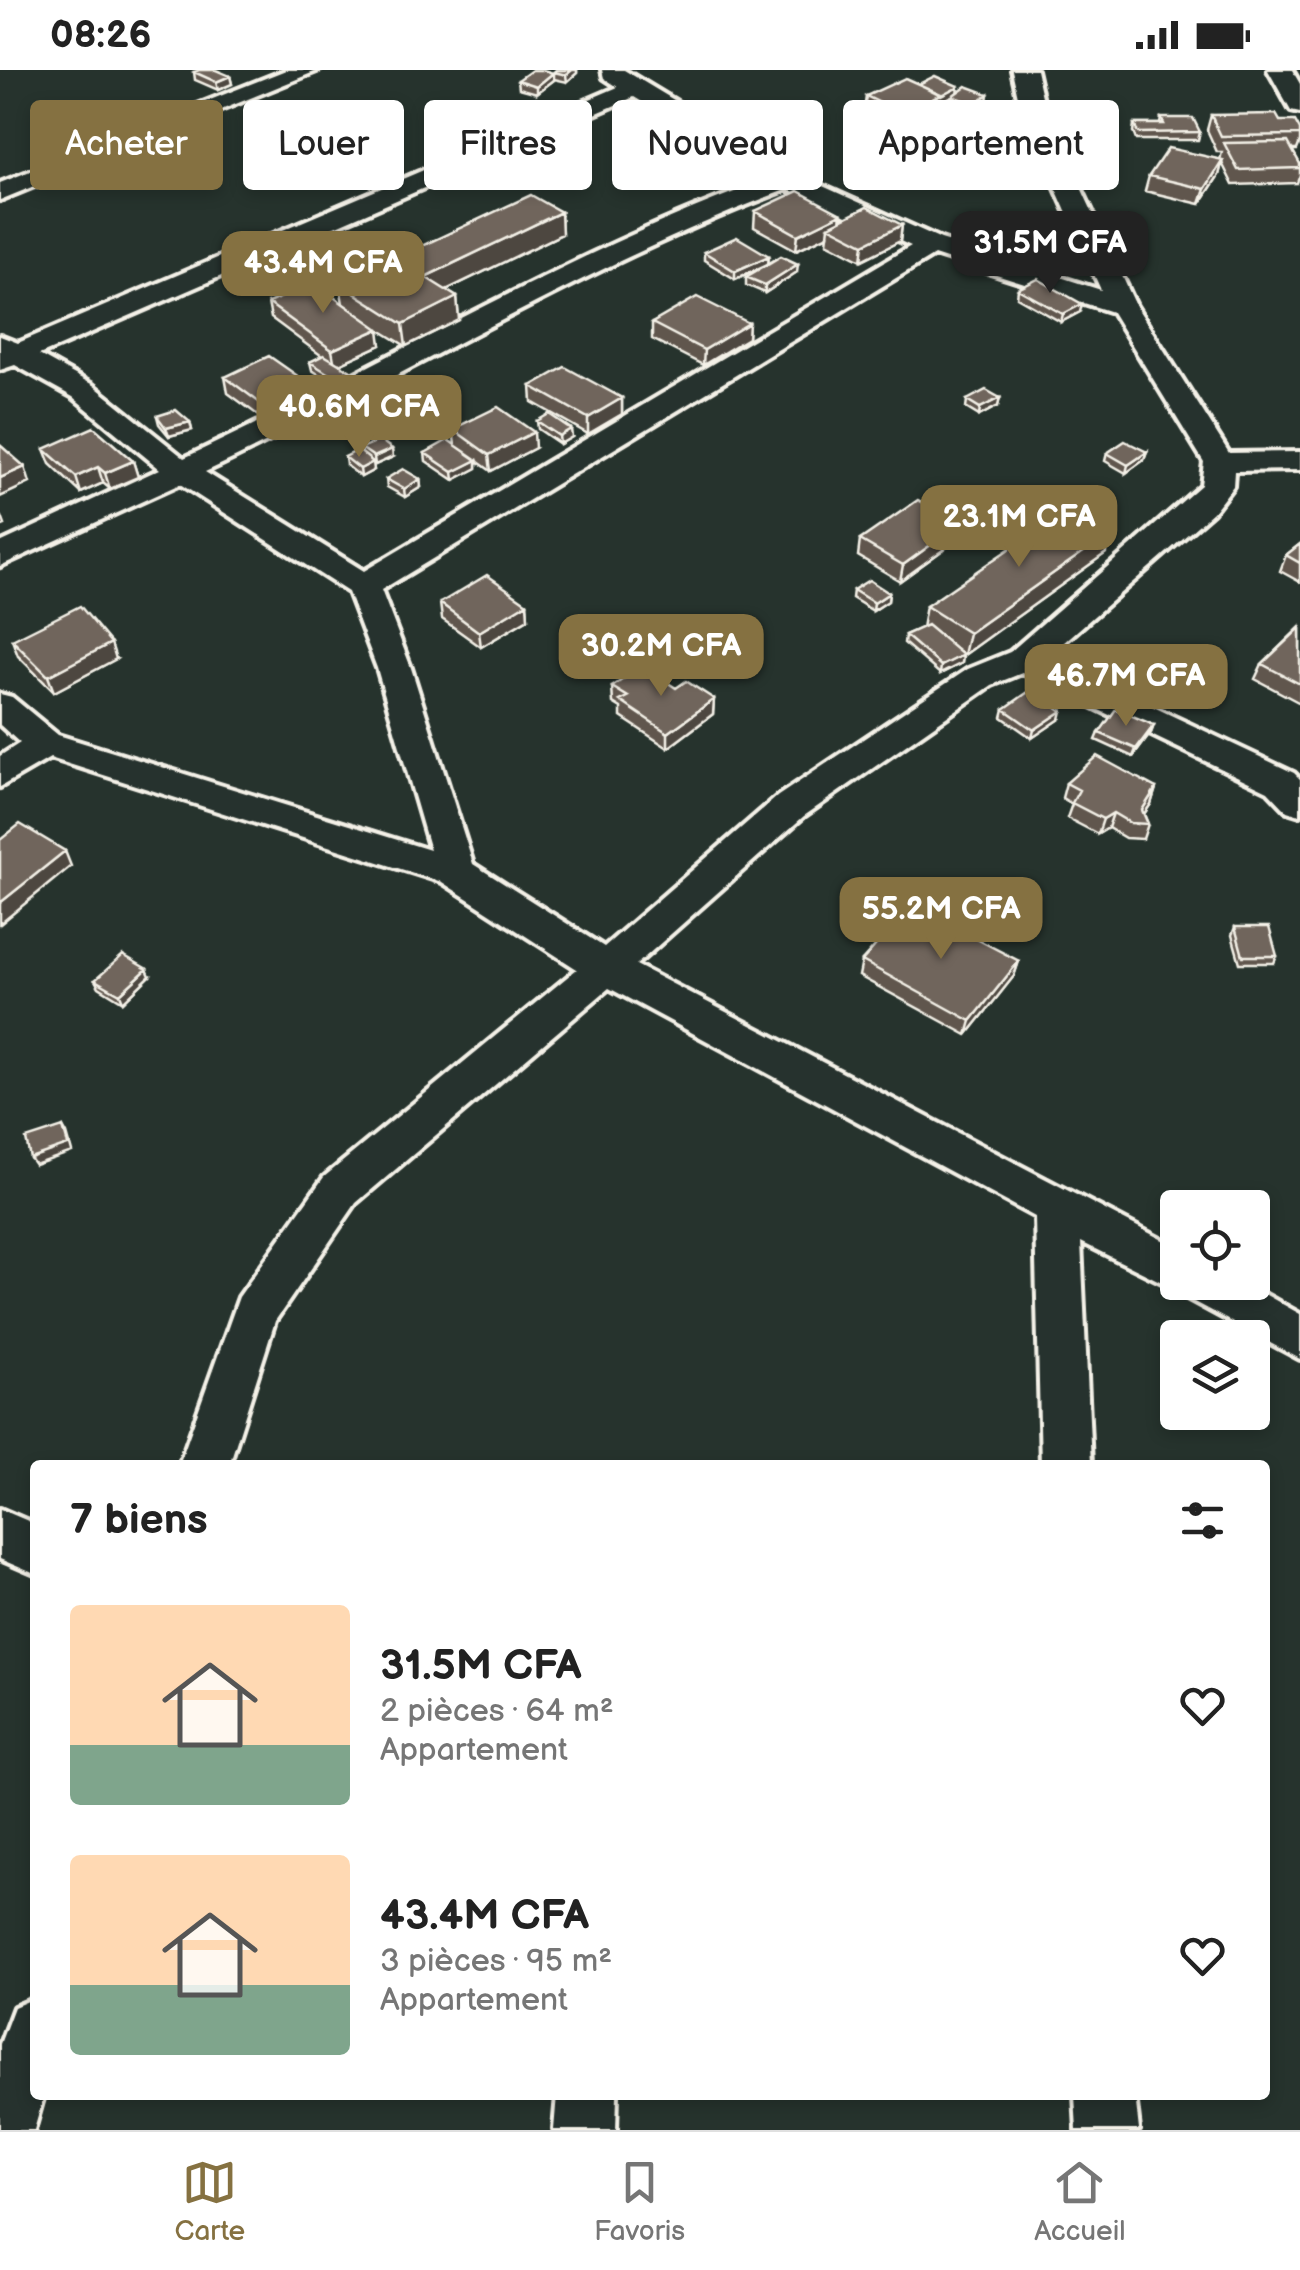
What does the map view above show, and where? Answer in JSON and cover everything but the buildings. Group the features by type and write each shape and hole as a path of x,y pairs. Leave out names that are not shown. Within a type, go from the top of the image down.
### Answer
{"street":[{"path":"0,192 307,70"},
{"path":"608,70 659,100"},
{"path":"206,1460 255,1312 340,1190 606,968 792,806 980,677 1022,660 1202,506 1217,486 1220,462 1122,306 1033,110 1024,70"},
{"path":"1280,70 1300,106"},
{"path":"5,353 637,86"},
{"path":"0,556 331,400 674,222 761,190"},
{"path":"810,190 931,245 1122,306"},
{"path":"362,586 931,245"},
{"path":"5,353 83,391 180,470 314,550 362,586 394,668 456,872"},
{"path":"1220,462 1300,461"},
{"path":"1022,660 1264,774 1299,798"},
{"path":"0,706 45,744 456,872 606,968 1160,1263"},
{"path":"0,774 45,744"},
{"path":"1057,1210 1066,1460"},
{"path":"1231,1300 1300,1338"},
{"path":"0,1534 30,1547"},
{"path":"4,2130 30,2044"},
{"path":"585,2130 587,2100"},
{"path":"1105,2100 1108,2130"}]}
